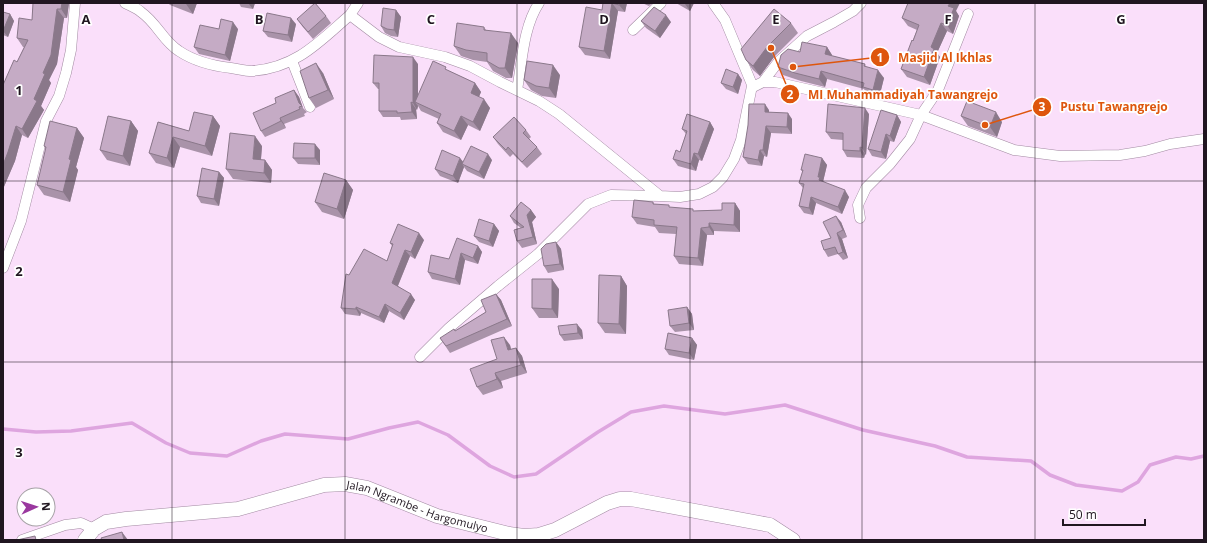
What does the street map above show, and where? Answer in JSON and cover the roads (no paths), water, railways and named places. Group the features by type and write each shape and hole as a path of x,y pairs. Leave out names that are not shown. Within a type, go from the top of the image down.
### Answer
{"main road":[{"name":"Jalan Ngrambe - Hargomulyo","path":"85,540 94,529 106,522 238,509 324,485 345,484 367,488 436,516 509,534 524,536 539,535 555,530 607,503 620,499 631,499 770,525 793,540"}],"street":[{"path":"3,268 6,248 21,221 46,121 58,96 66,73 71,50 75,3"},
{"path":"125,3 142,12 157,28 167,42 180,52 195,60 222,67 251,71 278,67 292,61 308,51 350,14 358,3"},
{"path":"517,90 528,28 538,3"},
{"path":"633,30 661,3"},
{"path":"713,3 725,20 753,87"},
{"path":"420,357 449,328 538,254 588,204 611,195 680,197 699,194 713,187 723,177 734,160 741,140 752,86 753,87 763,82 779,61 807,36 853,11 861,3"},
{"path":"350,14 379,37 399,47 445,57 470,66 539,101 559,114 660,196"},
{"path":"860,218 858,205 866,188 890,164 910,139 921,115 938,90 968,14"},
{"path":"292,61 310,107"},
{"path":"763,82 775,82 921,115 1014,150 1060,156 1120,156 1170,144 1204,139"},
{"path":"22,540 65,526 80,523 94,529"}],"waterway":[{"path":"3,429 36,432 71,431 132,423 166,443 190,453 227,456 261,441 285,434 348,439 418,422 448,435 490,466 514,477 536,474 598,432 631,412 664,406 725,414 785,405 863,430 935,446 967,457 1031,461 1050,475 1076,485 1122,491 1138,482 1150,465 1176,457 1191,459 1204,456"}],"place":[{"name":"MI Muhammadiyah Tawangrejo","path":"771,48"},
{"name":"Masjid Al Ikhlas","path":"793,67"},
{"name":"Pustu Tawangrejo","path":"985,125"}]}
